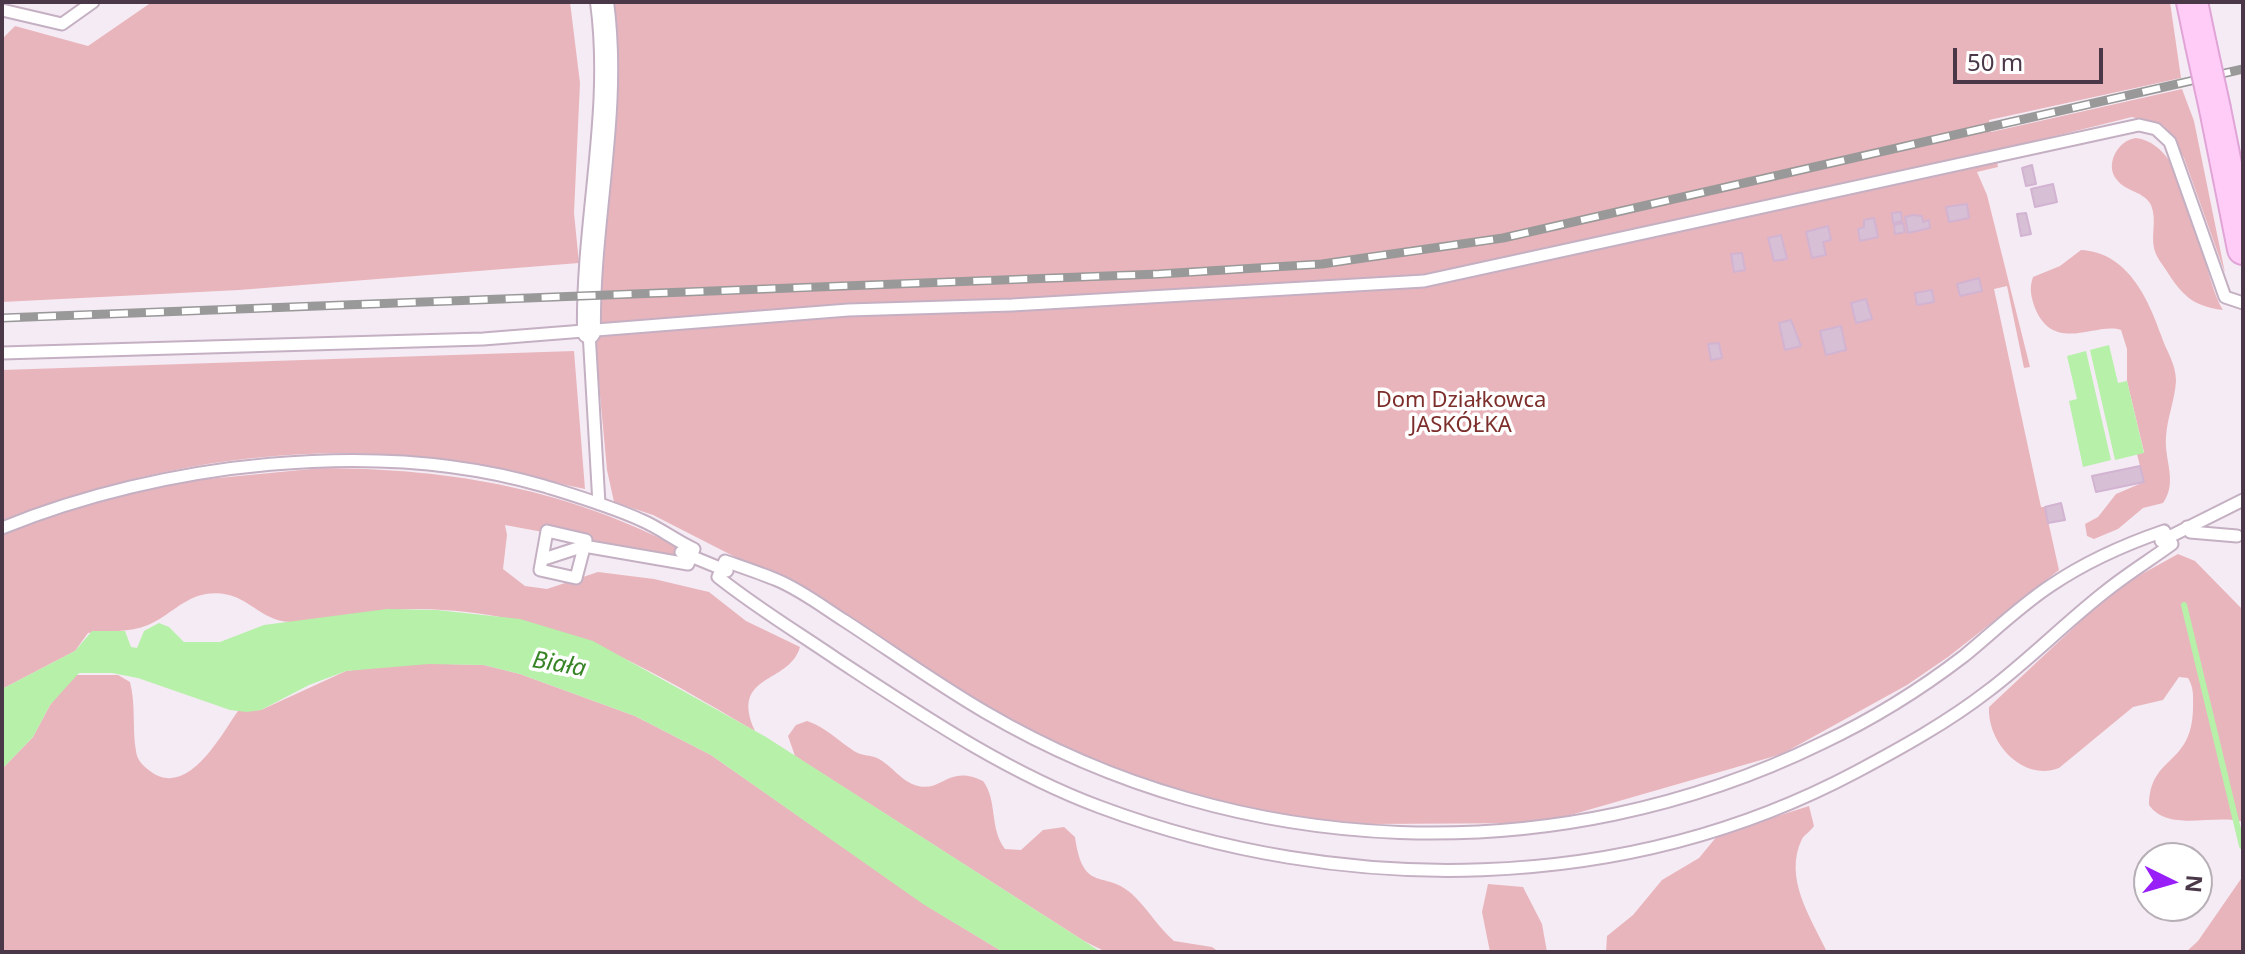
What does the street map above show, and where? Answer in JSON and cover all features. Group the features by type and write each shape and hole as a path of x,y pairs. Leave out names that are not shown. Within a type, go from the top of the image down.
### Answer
{"main road":[{"path":"2192,2 2243,249"}],"street":[{"path":"589,332 588,295 606,89 606,34 602,2"}],"lane":[{"path":"2,10 62,24 93,2"},
{"path":"2,353 483,339 848,310 1044,303 1424,281 2139,125 2156,129 2170,142 2225,297 2243,303"},
{"path":"589,332 599,504"},
{"path":"2,528 43,511 200,472 348,461 483,473 541,485 643,520 694,549 686,554"},
{"path":"2165,539 2243,500"},
{"path":"2187,527 2190,532 2237,536"},
{"path":"547,531 586,540 584,546 576,578 540,570 547,531"},
{"path":"2164,531 2165,539 2172,544 2107,590 1987,692 1854,773 1763,813 1687,838 1552,868 1488,872 1288,860 1203,840 1100,807 1027,775 916,711 762,612 718,577 725,570 725,561 779,581 985,712 1058,751 1142,785 1266,820 1375,830 1492,831 1542,829 1689,798 1824,743 1900,699 1959,659 2050,586 2157,533 2164,531"},
{"path":"547,558 584,546 688,564 686,554"},
{"path":"686,554 725,570"}],"green space":[{"path":"152,2 570,2 580,83 574,213 579,263 239,290 2,302 2,39 15,26 88,46"},
{"name":"Dom Działkowca JASKÓŁKA","path":"610,2 2170,2 2181,78 1989,120 1991,132 2182,89 2194,121 2225,273 2184,158 2164,126 2132,117 1995,151 1998,167 1977,172 1987,195 2030,367 2024,368 2007,286 1994,289 2041,507 2045,507 2059,570 1948,657 1907,685 1782,754 1543,823 1371,824 1284,816 1231,806 1142,780 1036,734 967,694 795,581 745,562 653,515 614,502 607,470 595,341 599,340 601,315 597,301 602,300 603,291 597,291"},
{"path":"2136,138 2155,146 2171,162 2192,211 2214,291 2223,310 2203,306 2177,286 2155,251 2151,205 2144,197 2121,184 2113,174 2115,154 2124,143"},
{"path":"2081,250 2111,259 2133,279 2156,321 2176,375 2166,437 2170,487 2163,503 2143,508 2118,529 2094,539 2087,536 2085,524 2098,517 2116,494 2144,482 2137,454 2144,452 2127,381 2127,349 2121,330 2111,328 2064,333 2053,330 2043,322 2035,308 2031,289 2033,277 2060,266"},
{"path":"574,351 585,489 428,458 355,453 303,454 200,465 150,475 50,503 2,521 2,370"},
{"path":"322,468 371,469 465,478 554,498 598,512 686,551 683,558 505,525 507,535 503,569 525,586 547,589 598,572 654,579 709,592 746,621 800,647 785,668 755,689 749,712 755,731 634,663 595,645 512,619 417,609 290,622 269,616 241,600 220,593 190,599 141,628 88,633 75,651 2,689 2,534 44,517 176,482"},
{"path":"2178,554 2195,561 2243,610 2243,822 2168,818 2149,805 2156,777 2186,741 2191,727 2193,696 2188,678 2179,677 2163,700 2133,707 2059,768 2046,771 2021,764 2010,756 1994,734 1990,721 1989,707 2102,601 2122,585"},
{"path":"406,663 484,665 520,674 635,716 711,755 927,906 1003,952 2,952 2,769 33,737 50,705 74,675 118,675 130,682 138,757 147,769 164,778 178,777 190,771 213,747 238,711 261,710 346,671"},
{"path":"807,721 857,753 877,758 906,781 918,786 934,785 962,775 983,781 991,797 997,832 1005,849 1021,850 1043,830 1064,827 1075,837 1083,867 1089,874 1132,894 1174,941 1212,947 1219,952 1106,952 1084,941 795,756 788,736 796,725"},
{"path":"1809,806 1814,826 1802,839 1797,854 1797,883 1827,952 1606,952 1607,936 1633,915 1662,880 1699,858 1718,835"},
{"path":"2243,876 2243,952 2186,952"},
{"path":"1488,884 1523,887 1542,924 1547,952 1490,952 1482,912"}],"water":[{"path":"2109,345 2118,383 2127,381 2144,453 2115,460 2090,350"},
{"path":"2086,351 2111,460 2083,467 2069,401 2077,399 2067,356"},
{"name":"Biała","path":"387,609 437,610 520,619 593,641 766,737 1101,952 1003,952 923,904 711,755 635,716 520,674 484,665 429,664 346,671 309,685 261,710 247,712 230,710 138,678 112,673 79,673 50,705 33,737 2,769 2,689 75,651 92,631 125,631 131,647 137,648 144,631 159,623 169,627 184,642 220,642 264,625"}],"building":[{"path":"2032,165 2036,184 2026,186 2022,168"},
{"path":"2053,184 2057,202 2035,207 2031,189"},
{"path":"1967,204 1969,218 1949,222 1946,207"},
{"path":"1901,212 1902,221 1893,223 1892,213"},
{"path":"2026,213 2031,234 2021,236 2017,214"},
{"path":"1922,216 1923,222 1929,220 1930,228 1908,233 1905,217"},
{"path":"1874,218 1878,237 1860,241 1858,229 1864,227 1864,220"},
{"path":"1903,223 1905,232 1895,234 1894,225"},
{"path":"1828,226 1831,240 1823,242 1826,255 1812,258 1806,232"},
{"path":"1781,235 1787,259 1774,261 1768,238"},
{"path":"1742,253 1745,270 1734,272 1731,254"},
{"path":"1979,278 1982,291 1960,296 1957,284"},
{"path":"1932,290 1934,302 1917,305 1915,293"},
{"path":"1866,299 1872,319 1856,323 1851,303"},
{"path":"1791,320 1801,346 1785,350 1779,323"},
{"path":"1841,326 1846,350 1826,355 1820,331"},
{"path":"1719,343 1722,358 1711,360 1708,344"},
{"path":"2140,466 2144,482 2096,492 2092,476"},
{"path":"2061,503 2065,520 2048,523 2045,507"}],"waterway":[{"path":"2184,605 2242,846"}],"railway":[{"path":"2,318 1159,274 1322,264 1503,238 2243,69"}]}
